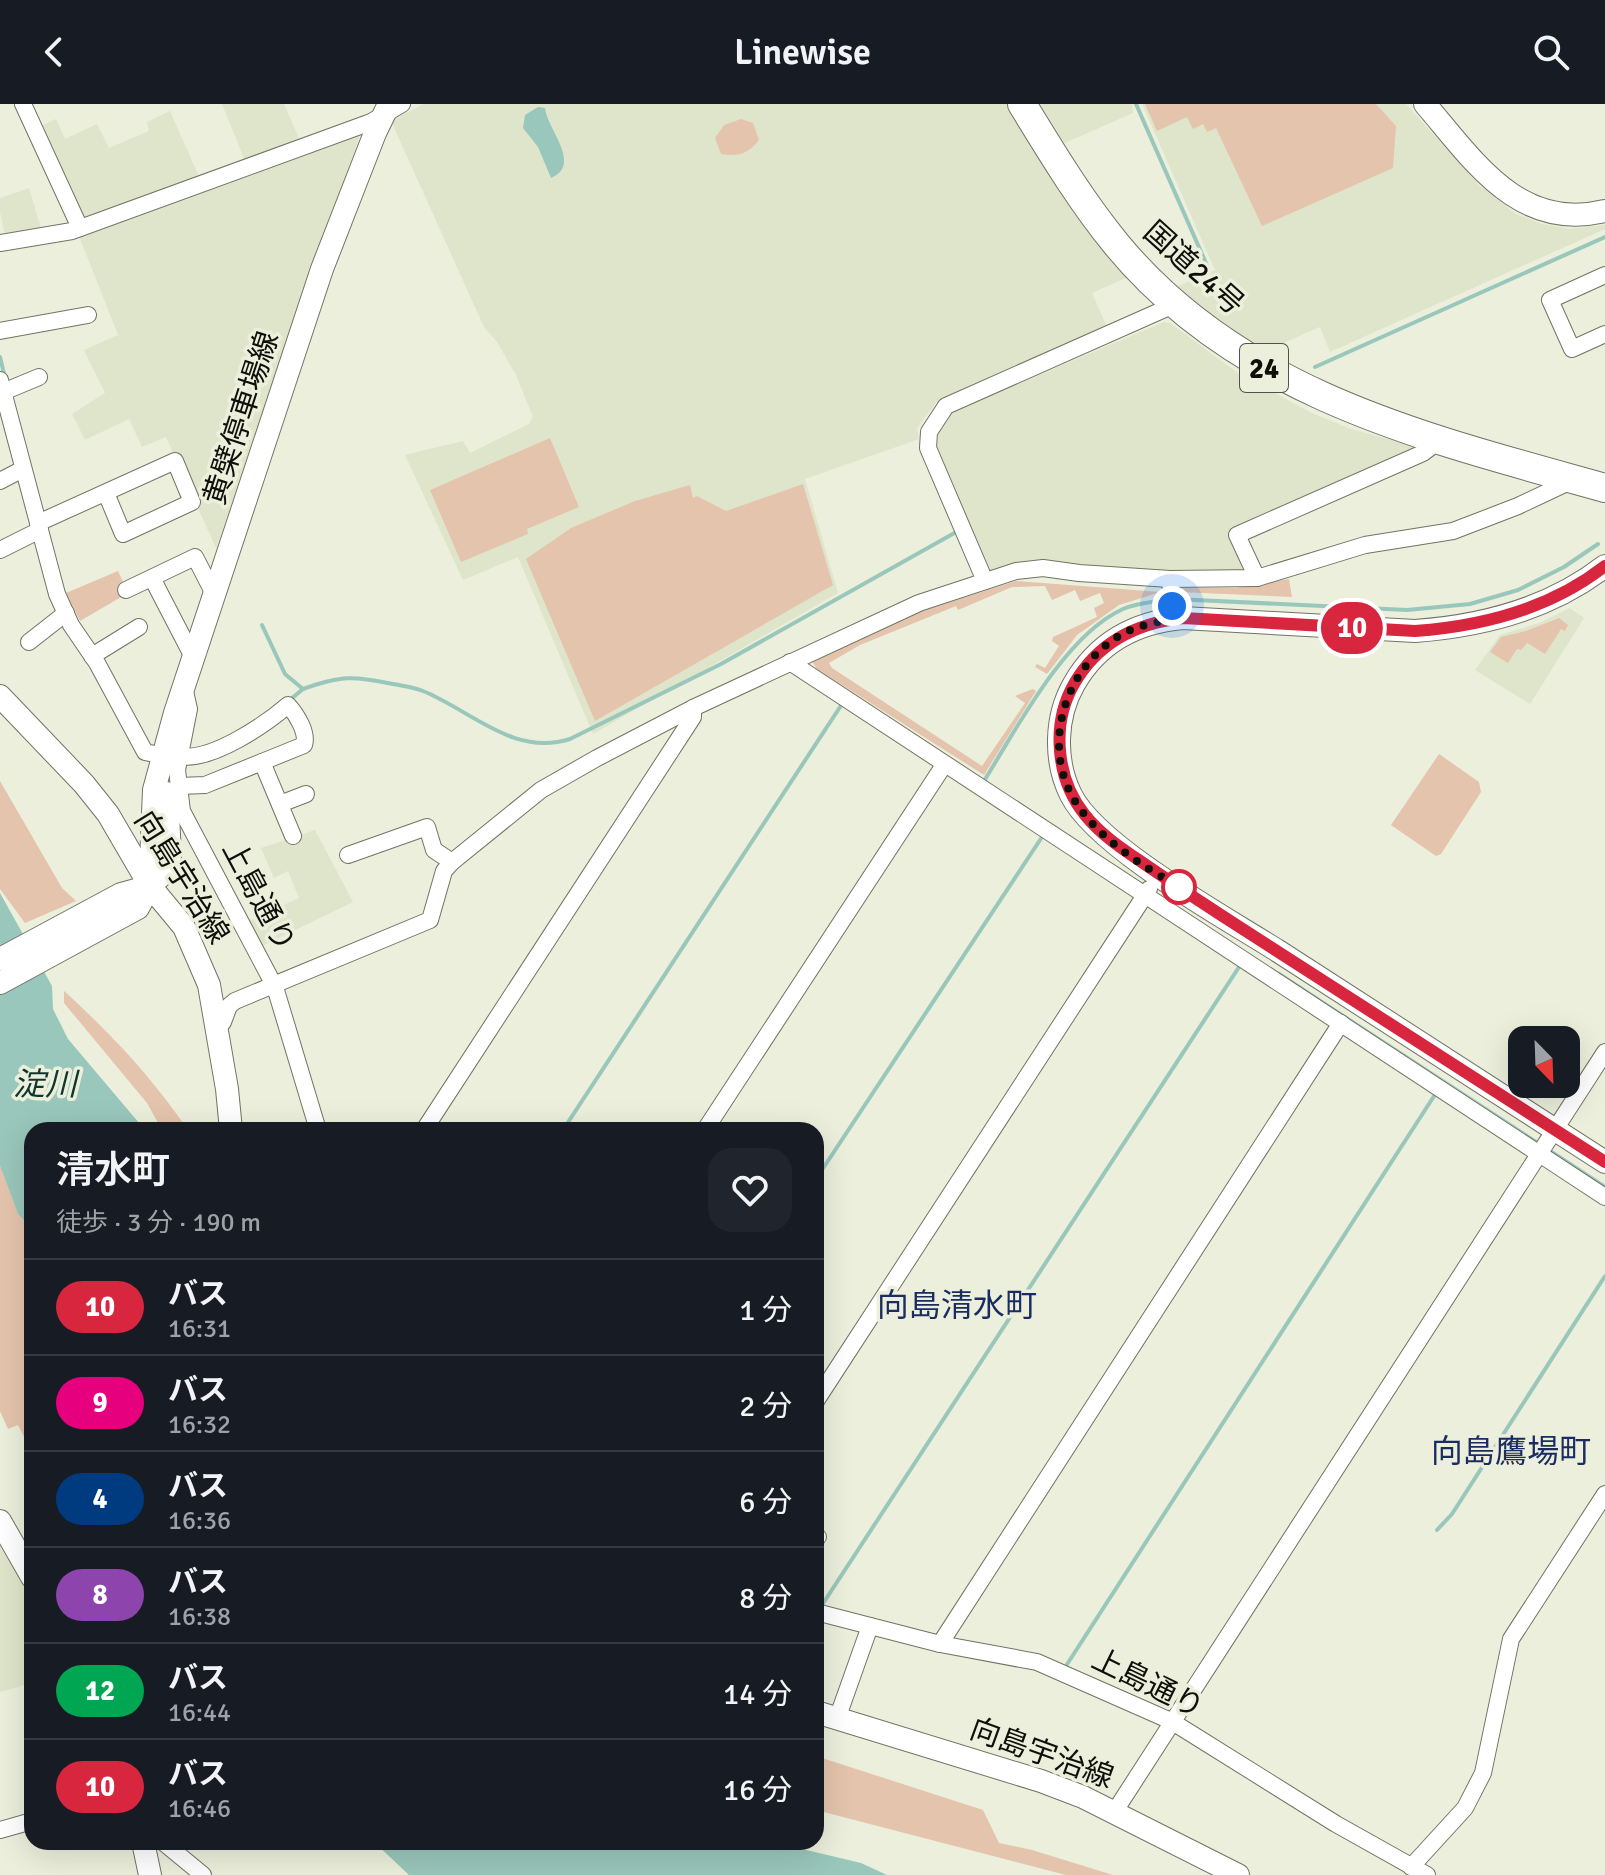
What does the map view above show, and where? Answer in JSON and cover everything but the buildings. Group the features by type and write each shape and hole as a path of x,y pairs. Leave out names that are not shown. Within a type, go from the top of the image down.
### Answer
{"highway":[{"name":"国道24号","path":"1022,104 1065,175 1118,246 1176,304 1242,355 1290,383 1336,404 1440,440 1605,488"}],"main road":[{"path":"1425,104 1508,195 1552,213 1573,215 1605,211"},
{"name":"黄檗停車場線","path":"139,895 164,873 170,856 172,756 184,687 193,657 322,269 392,107"},
{"path":"1605,566 1546,603 1503,617 1451,628 1415,631 1171,598 1146,624 1105,646 1088,663 1072,687 1063,709 1059,735 1061,762 1071,795 1150,888 1545,1143 1605,1162"},
{"name":"向島宇治線","path":"0,696 75,774 108,814 123,838 139,895 184,927 209,985 230,1122"},
{"name":"黄檗停車場線","path":"139,895 153,830 154,790 172,756"},
{"path":"123,838 141,838 153,830"},
{"path":"0,959 139,895"},
{"path":"0,983 139,895"},
{"path":"0,1521 24,1563"},
{"name":"向島宇治線","path":"826,1715 1041,1781 1115,1811 1238,1875"},
{"path":"150,1875 152,1850"}],"street":[{"path":"23,104 80,228"},
{"path":"0,243 80,228 371,122 392,107"},
{"path":"1605,275 1550,300 1572,349 1605,334"},
{"path":"985,581 928,448 929,432 946,406 1176,304"},
{"path":"1,330 88,315"},
{"path":"39,377 6,387 23,469 42,523 57,594 66,613 96,653 145,752 188,757 214,750 271,720 288,705 296,713 306,739 304,745 205,785 179,786"},
{"path":"1257,578 1237,535 1423,453 1440,440"},
{"path":"0,550 42,523 106,493 175,461 192,502 123,534 106,493"},
{"path":"0,481 23,469"},
{"path":"215,1023 223,1022 229,1006 235,1001 275,987 430,920 444,871 541,790 693,708 919,603 1016,571 1043,568 1079,573 1171,598 1257,578 1365,545 1453,531 1574,480"},
{"path":"126,590 195,557 214,594"},
{"path":"152,578 193,657"},
{"path":"29,642 66,613"},
{"path":"96,653 139,627"},
{"path":"790,662 1046,832 1150,888 1244,960 1440,1088 1545,1143 1605,1197"},
{"path":"429,1122 693,717 693,708"},
{"name":"上島通り","path":"172,756 177,770 182,811 275,987 316,1122"},
{"path":"262,762 293,836"},
{"path":"710,1122 944,765"},
{"path":"280,804 306,794"},
{"path":"348,855 427,827 434,850 452,862"},
{"path":"824,1389 1150,888"},
{"path":"940,1644 1341,1023"},
{"path":"1115,1811 1605,1052"},
{"path":"1411,1867 1465,1808 1483,1773 1511,1639 1605,1494"},
{"name":"上島通り","path":"824,1614 940,1644 1037,1662 1171,1721 1336,1824 1427,1875"},
{"path":"826,1715 870,1626"},
{"path":"0,1830 24,1823"},
{"path":"163,1850 203,1875"}],"shaded area":[{"path":"222,104 284,104 301,143 246,163"},
{"path":"424,104 1010,104 1079,218 1130,276 1092,293 1107,327 936,403 917,428 919,439 805,479 838,593 593,734 518,557 463,580 405,455 463,441 470,453 529,424 533,417 516,375 497,342 484,327 391,121"},
{"path":"1036,104 1132,104 1133,113 1060,145"},
{"path":"1142,104 1406,104 1479,185 1516,214 1542,224 1570,229 1605,225 1605,229 1330,352 1320,327 1260,353 1174,288 1215,270"},
{"path":"1145,104 1376,104 1396,126 1393,168 1262,226 1216,128 1207,132 1203,124 1193,129 1187,117 1157,131"},
{"path":"170,111 200,179 88,220 79,218 39,127 56,119 65,139 97,124 109,148 149,131 147,122"},
{"path":"741,119 753,123 759,140 742,153 721,154 715,138 724,125"},
{"path":"359,131 216,548 166,437 142,447 129,419 85,440 72,414 105,393 84,350 118,335 79,236"},
{"path":"29,188 42,232 6,239 0,198"},
{"path":"1164,322 1170,323 1239,374 1312,413 1351,429 1421,448 1231,534 1246,570 987,575 932,438 947,414"},
{"path":"550,438 579,507 527,529 528,534 461,562 430,490"},
{"path":"803,484 833,585 595,721 526,559 571,528 635,501 690,485 693,498 697,496 726,511"},
{"path":"118,571 128,593 80,621 66,593"},
{"path":"1289,579 1292,597 1179,592 1182,588 1236,588"},
{"path":"1016,581 1161,592 1119,605 1077,635 1047,674 1035,667 1037,664 1045,668 1059,646 1052,641 1053,637 1097,617 1094,608 1104,603 1100,593 1080,601 1075,590 1052,600 1045,586 1012,587 860,645 829,663 832,668 982,766 1025,703 1015,696 1033,689 1036,691 984,775 817,669 810,658 925,610"},
{"path":"1570,608 1584,618 1530,704 1475,670 1500,635 1539,623"},
{"path":"1559,618 1568,625 1565,631 1561,629 1545,654 1527,643 1521,650 1517,649 1508,663 1490,652 1501,637"},
{"path":"1439,754 1479,782 1481,792 1441,854 1436,856 1391,825"},
{"path":"0,781 62,888 76,901 25,923 0,889"},
{"path":"315,830 353,902 260,947 248,921 299,898 288,871 274,878 261,848"},
{"path":"64,991 130,1057 182,1122 158,1122 147,1103 64,1003"},
{"path":"0,1166 18,1214 24,1220 24,1437 18,1425 8,1429 0,1411"},
{"path":"0,1547 24,1585 24,1685 0,1692"},
{"path":"824,1759 983,1810 999,1843 1113,1875 1066,1875 824,1812"}],"water":[{"path":"538,107 545,108 564,156 560,172 551,178 538,147 523,128 525,115"},
{"name":"淀川","path":"0,893 52,986 53,1009 68,1039 138,1122 24,1122 24,1220 18,1214 0,1166"},
{"path":"382,1850 806,1850 861,1863 887,1875 409,1875"}],"waterway":[{"path":"1136,104 1209,270"},
{"path":"1315,367 1605,237"},
{"path":"0,357 5,378"},
{"path":"262,625 285,674 303,689 348,678 412,688 512,737 550,743 570,739 721,664 958,531"},
{"path":"1174,599 1407,610 1470,604 1518,590 1564,567 1598,544"},
{"path":"987,783 984,781 1027,710 1081,639 1123,609 1165,600"},
{"path":"291,699 303,689"},
{"path":"568,1122 842,704"},
{"path":"824,1167 1044,834"},
{"path":"824,1602 1241,964"},
{"path":"1279,974 1539,1144"},
{"path":"1064,1669 1436,1093"},
{"path":"1547,1149 1605,1187"},
{"path":"1437,1530 1452,1514 1605,1276"}],"bus line":[{"name":"10","path":"1605,566 1546,603 1503,617 1451,628 1415,631 1183,618 1146,624 1105,646 1088,663 1072,687 1063,709 1059,735 1061,762 1071,795 1104,836 1219,914 1605,1162"}],"district":[{"name":"向島清水町","path":"957,1305"},
{"name":"向島鷹場町","path":"1511,1451"}],"route":[{"path":"1172,606 1173,619 1146,624 1125,633 1105,646 1088,663 1072,687 1063,709 1059,735 1061,762 1071,795 1084,814 1104,836 1179,887"}]}
